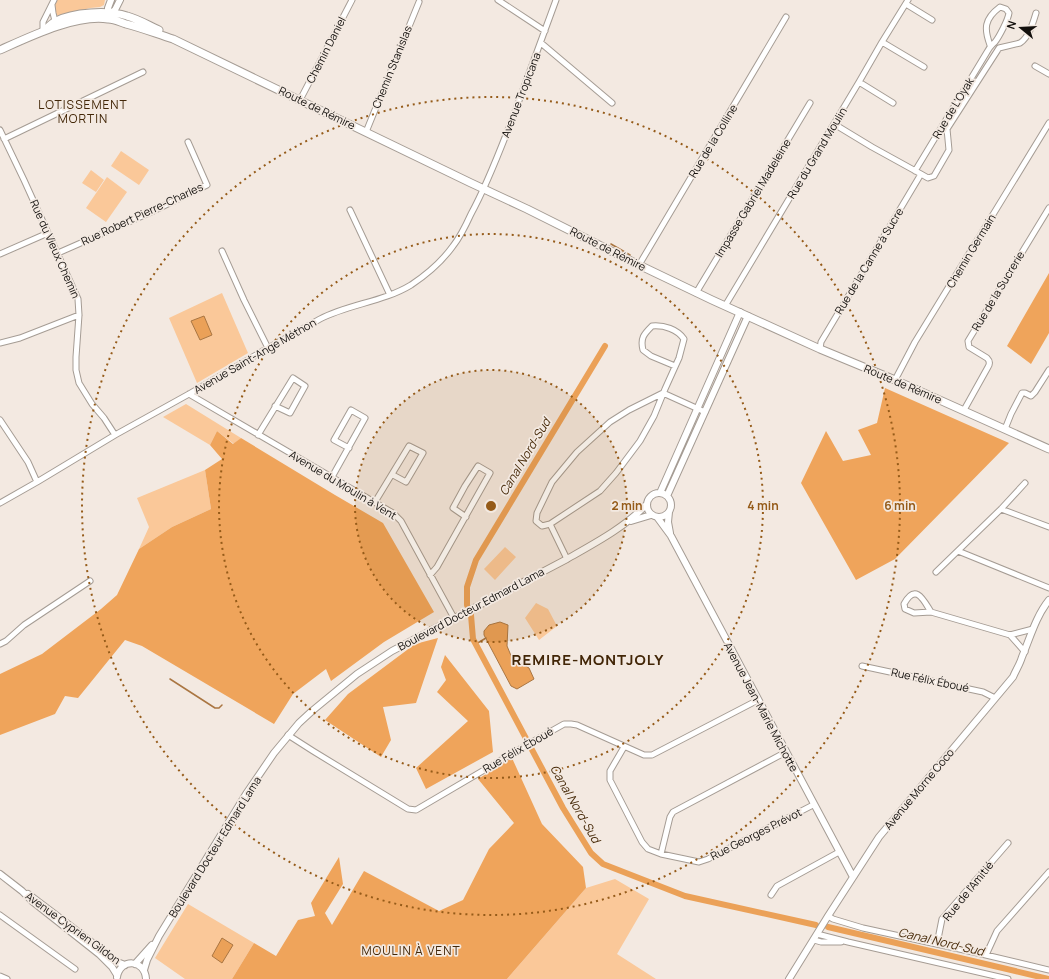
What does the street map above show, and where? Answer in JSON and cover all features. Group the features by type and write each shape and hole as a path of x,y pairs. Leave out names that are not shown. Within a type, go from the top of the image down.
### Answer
{"main road":[{"name":"Route de Rémire","path":"43,31 55,21 84,14 100,13 173,39 560,225 639,266 696,293 820,349 964,410 1049,449"},
{"name":"Route de Rémire","path":"43,31 76,21 118,14 127,16 162,31 173,39"},
{"path":"0,50 43,31"}],"street":[{"path":"108,16 108,8 111,0"},
{"name":"Chemin Daniel","path":"300,100 352,0"},
{"path":"498,0 545,31"},
{"name":"Avenue Tropicana","path":"484,189 541,43 556,0"},
{"path":"108,16 115,10 119,1"},
{"path":"119,1 120,11 127,16"},
{"path":"50,29 55,21 53,2"},
{"path":"43,31 43,22 53,2"},
{"name":"Chemin Stanislas","path":"366,132 419,2"},
{"path":"907,2 932,20"},
{"name":"Rue du Grand Moulin","path":"725,306 907,2"},
{"name":"Rue de L'Oyak","path":"915,171 990,45 995,42 1008,18 1009,13 1006,9 1000,7 995,11 985,27 990,45"},
{"path":"834,124 928,178 934,176 949,150 947,130 999,48 1023,41 1032,28 1036,13"},
{"name":"Rue de la Colline","path":"639,266 786,17"},
{"path":"882,42 924,67"},
{"path":"541,43 612,103"},
{"path":"1035,66 1049,74"},
{"path":"4,139 143,72"},
{"path":"859,82 893,102"},
{"name":"Impasse Gabriel Madeleine","path":"696,293 810,103"},
{"name":"Chemin Germain","path":"895,380 916,342 1049,123"},
{"name":"Rue du Vieux Chemin","path":"0,130 78,299 79,315 76,370 79,383 92,404 104,418 115,435"},
{"name":"Rue Robert Pierre-Charles","path":"58,253 149,213 207,185 188,142"},
{"name":"Rue de la Canne à Sucre","path":"820,349 821,342 921,174"},
{"name":"Avenue Saint-Ange Méthon","path":"0,503 115,435 329,314 382,298 411,285 435,266 452,247 461,235 484,189"},
{"name":"Rue de la Sucrerie","path":"964,410 990,363 987,358 969,347 968,341 1049,208"},
{"path":"350,210 390,295"},
{"path":"0,254 48,232"},
{"path":"222,251 268,348"},
{"path":"660,493 740,312"},
{"path":"0,343 20,338 79,315"},
{"path":"668,496 656,493 650,497 647,504 647,510 654,516 661,517 669,512 671,504 668,496 748,316"},
{"path":"675,366 651,356 642,350 641,344 643,335 652,326 660,325 670,328 681,334 684,339 679,358 663,393 654,416 640,442 600,491 550,524 542,526 536,521 537,513 552,482 572,458 610,422 629,410 663,393 705,412"},
{"path":"1005,429 1022,394 1025,393 1031,396 1049,370"},
{"path":"258,435 275,406 293,378 305,386 290,413 275,406"},
{"name":"Avenue du Moulin à Vent","path":"189,394 393,513 401,521 454,618"},
{"path":"332,477 366,418 351,410 334,440 348,448"},
{"path":"0,420 28,462 37,482"},
{"path":"375,502 393,475 409,446 423,453 406,482 393,475"},
{"path":"430,575 437,567 466,517 490,473 478,466 453,508 466,517"},
{"path":"936,572 1001,509 1025,483"},
{"name":"Boulevard Docteur Edmard Lama","path":"144,970 147,960 159,936 246,794 274,753 299,723 357,674 392,651 595,543 627,522 647,504"},
{"path":"1001,509 1049,527"},
{"name":"Avenue Jean-Marie Michotte","path":"669,512 668,522 671,536"},
{"name":"Boulevard Docteur Edmard Lama","path":"627,522 654,516"},
{"name":"Avenue Jean-Marie Michotte","path":"654,516 671,536 813,805 852,875 854,876"},
{"path":"550,524 567,559"},
{"path":"958,551 1049,588"},
{"path":"0,644 6,641 24,625 90,581"},
{"path":"931,612 919,595 914,594 910,596 904,604 905,609 909,612 931,612 1010,635 1034,629"},
{"name":"Avenue Morne Coco","path":"789,979 879,837 1013,677 1034,629 1049,600"},
{"path":"1010,635 1024,652"},
{"name":"Rue Félix Éboué","path":"862,666 983,692 995,698"},
{"name":"Rue Félix Éboué","path":"290,735 313,751 408,809 416,810 564,724 577,725 644,755 652,755 758,700"},
{"name":"Rue Georges Prévot","path":"624,747 610,771 610,780 642,842 648,849 661,854 698,862 708,859 813,805"},
{"path":"661,854 670,817 673,812 786,752"},
{"name":"Rue de l'Amitié","path":"937,944 942,919 1008,843"},
{"path":"771,895 777,886 840,852"},
{"path":"986,955 997,931 1049,872"},
{"name":"Avenue Cyprien Gildon","path":"0,874 22,891 33,897 112,958 125,965"},
{"name":"Avenue Cyprien Gildon","path":"22,891 32,902 99,954 112,967 117,977"},
{"path":"0,915 75,969"},
{"path":"828,916 833,919 863,928 1049,970"},
{"path":"818,934 1008,979"},
{"name":"Boulevard Docteur Edmard Lama","path":"135,964 159,936"},
{"path":"814,940 821,942 848,942"},
{"path":"117,977 120,970 125,965 135,964 144,970 146,979"},
{"path":"978,979 980,972"},
{"path":"0,976 7,979"}],"shaded area":[{"path":"56,0 105,0 104,5 100,7 90,8 60,16 56,15 55,11 54,5"},
{"path":"121,151 149,170 139,185 111,166"},
{"path":"91,170 104,180 96,192 82,183"},
{"path":"107,177 127,192 106,222 86,208"},
{"path":"1049,273 1049,333 1031,364 1007,346"},
{"path":"222,293 248,353 197,383 169,318"},
{"path":"204,316 212,335 200,340 191,321"},
{"path":"885,388 1009,443 895,559 856,580 801,483 826,431 843,461 871,455 858,430 877,423"},
{"path":"186,404 241,438 234,444 217,431 210,445 163,417"},
{"path":"217,431 233,444 241,438 383,523 434,612 384,642 331,681 326,669 293,694 274,724 142,646 125,640 78,698 65,696 55,714 0,735 0,674 42,654 117,595 139,549 172,527 211,509 205,470 222,459 210,445"},
{"path":"205,470 211,509 172,527 139,549 149,527 137,498"},
{"path":"505,547 516,557 495,580 484,569"},
{"path":"536,603 548,609 557,626 539,640 525,618"},
{"path":"500,622 508,625 507,646 512,658 529,668 534,679 517,689 511,686 484,635 484,631 489,625"},
{"path":"438,638 416,703 383,707 391,740 381,757 325,720 348,694 415,644"},
{"path":"445,655 489,711 493,752 426,789 416,768 468,721 437,692 446,680 441,667"},
{"path":"512,758 542,824 583,867 586,888 507,979 232,979 254,943 276,956 298,920 315,916 311,903 339,857 343,884 325,913 332,925 364,871 439,911 463,900 489,849 514,823 478,779"},
{"path":"615,879 649,899 617,954 656,979 507,979 586,888"},
{"path":"188,904 254,943 232,979 185,979 155,958"},
{"path":"222,938 233,945 222,963 212,956"}],"waterway":[{"path":"611,244 630,255"},
{"name":"Canal Nord-Sud","path":"467,605 467,587 476,560 605,346"},
{"name":"Canal Nord-Sud","path":"471,615 473,639 563,808 591,853 603,864 685,896 816,925"},
{"path":"476,644 486,638"},
{"path":"170,679 215,708 219,708 222,705"},
{"name":"Canal Nord-Sud","path":"828,927 1049,979"}],"district":[{"name":"LOTISSEMENT MORTIN","path":"83,112"},
{"name":"REMIRE-MONTJOLY","path":"588,660"},
{"name":"MOULIN À VENT","path":"411,951"}]}
